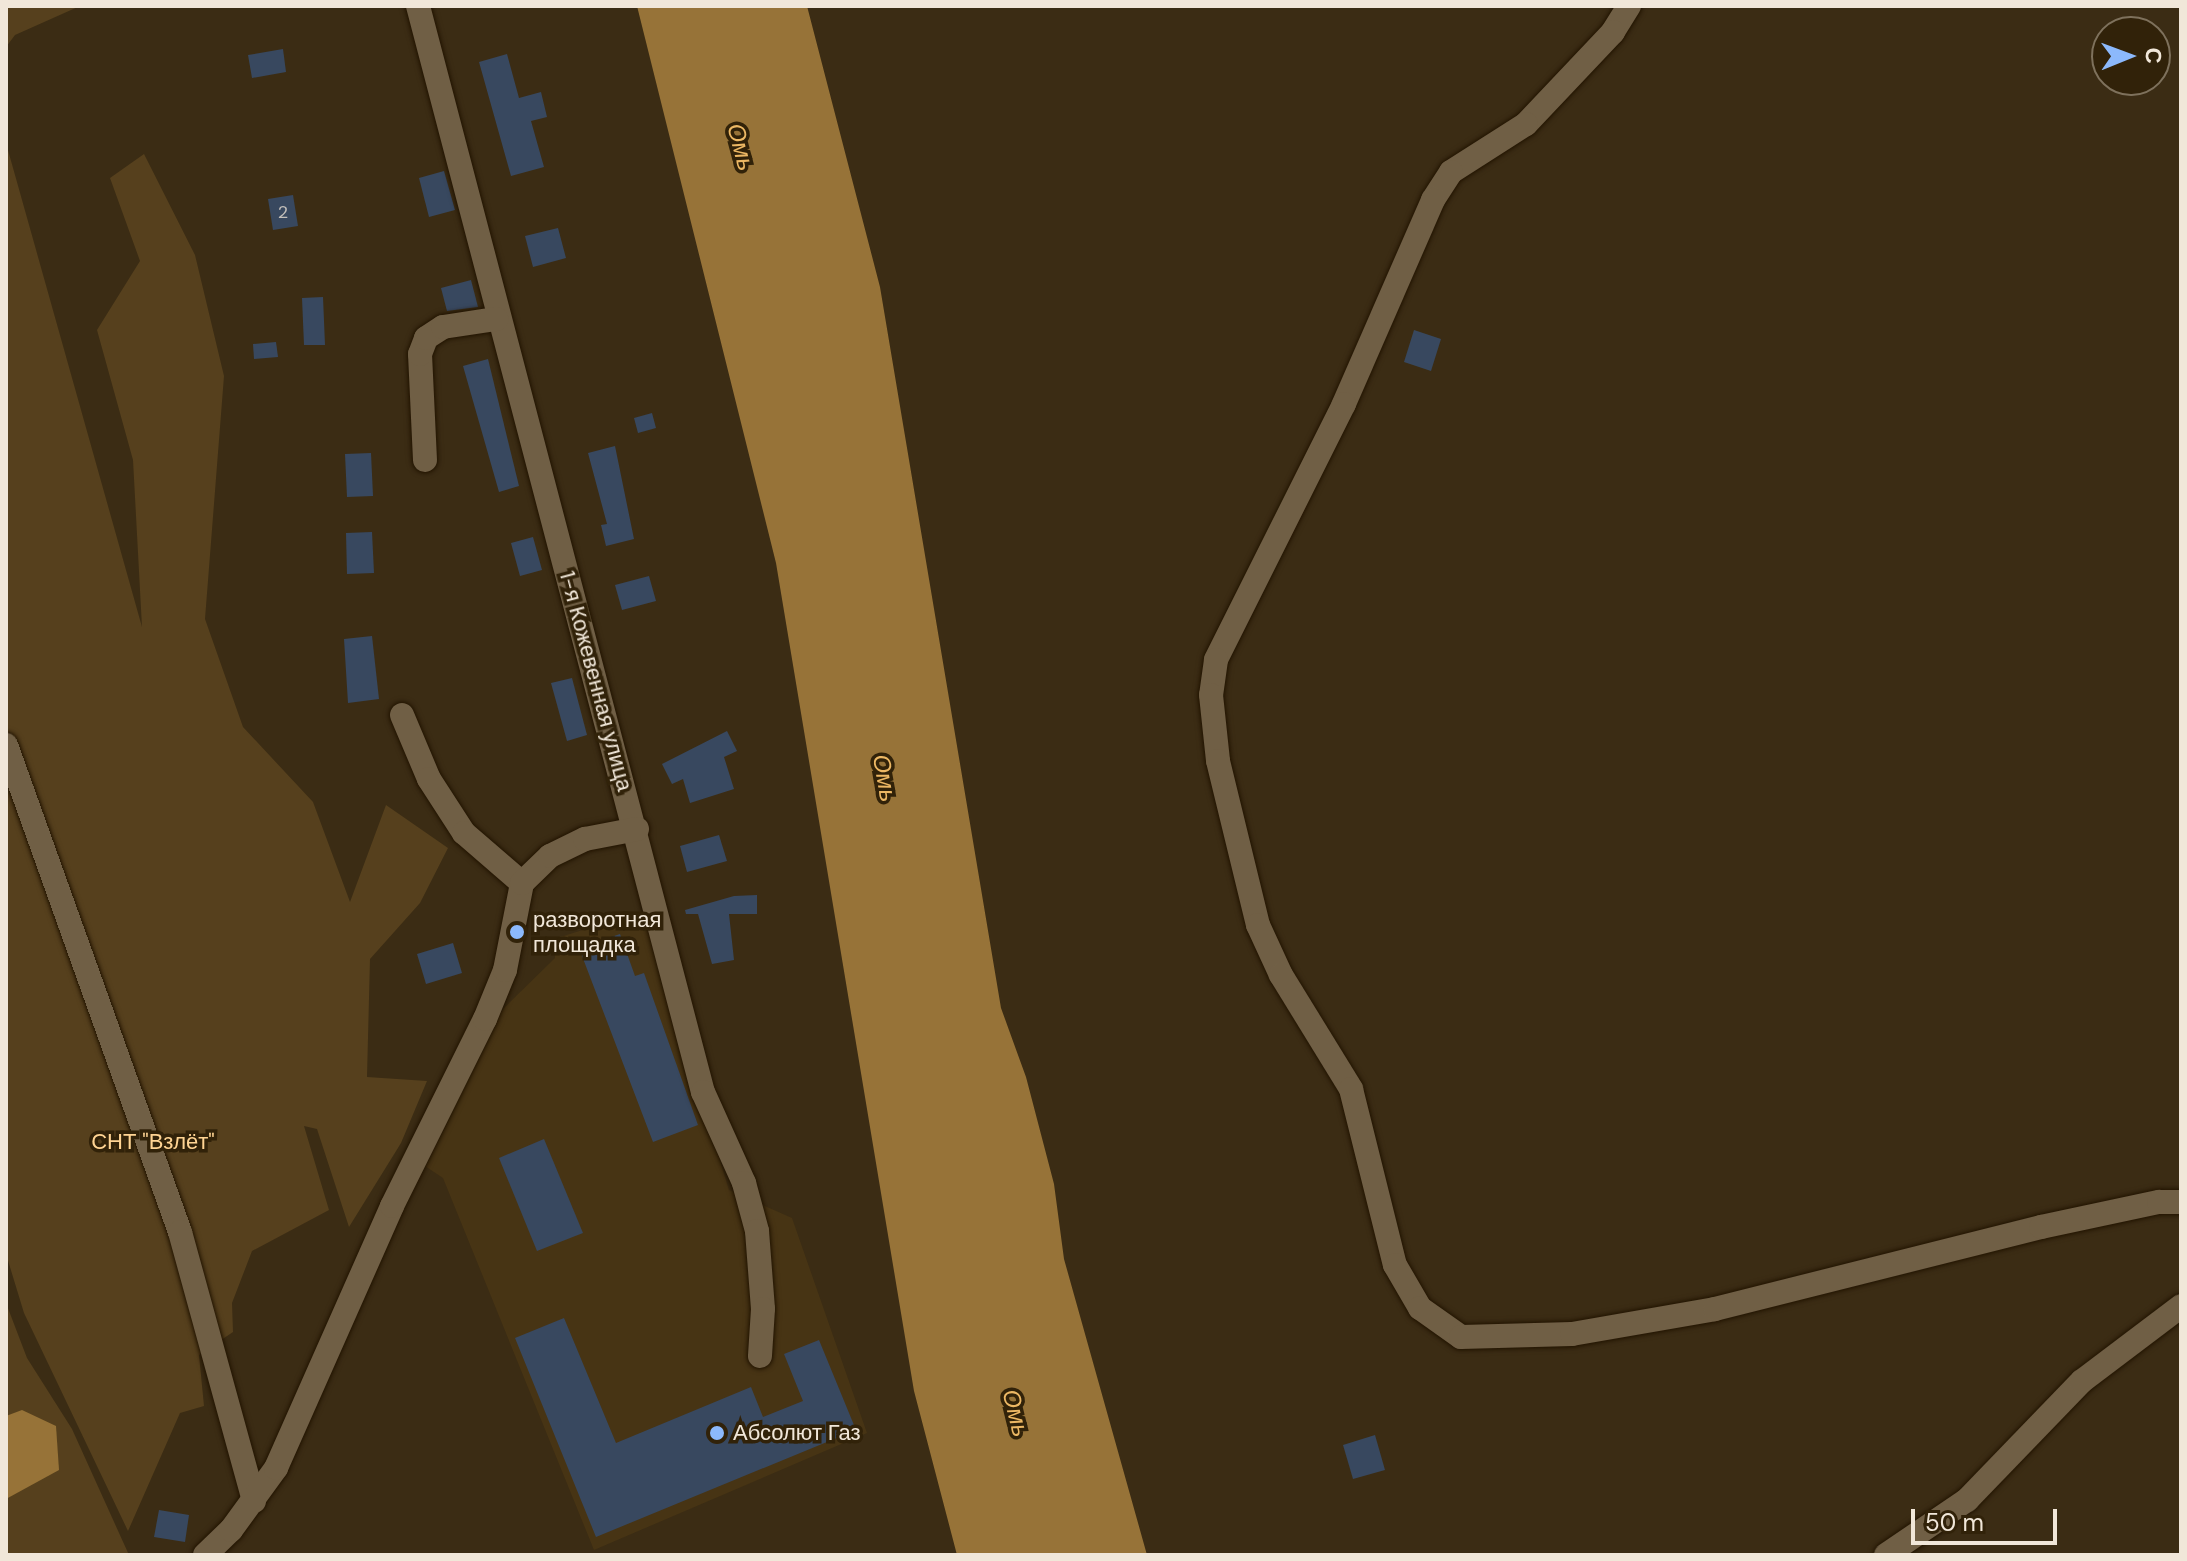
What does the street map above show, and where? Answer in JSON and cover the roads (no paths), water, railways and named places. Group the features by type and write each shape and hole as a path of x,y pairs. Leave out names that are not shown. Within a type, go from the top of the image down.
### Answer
{"street":[{"name":"1-я Кожевенная улица","path":"418,6 496,319 637,829 703,1092 744,1183 757,1231 763,1309 760,1356"},
{"path":"1629,6 1613,32 1526,124 1451,172 1433,200 1344,404 1216,660 1211,695 1218,761 1258,925 1281,975 1351,1089 1395,1265 1420,1308 1461,1337 1572,1334 1715,1309 2041,1227 2159,1202 2181,1202"},
{"path":"425,460 420,354 426,338 443,327 496,319"},
{"path":"402,715 429,779 464,833 522,883"},
{"path":"6,745 180,1232 254,1501"},
{"path":"205,1555 254,1501 276,1468 392,1206 485,1019 505,970 522,883 550,856 585,839 637,829"},
{"path":"1886,1555 1967,1500 2082,1381 2181,1306"}],"water":[{"name":"Омь","path":"637,6 807,6 880,287 1001,1008 1026,1077 1054,1184 1064,1259 1147,1555 957,1555 914,1391 776,563"},
{"path":"22,1410 56,1426 59,1470 6,1499 6,1416"}],"place":[{"name":"разворотная площадка","path":"517,932"},
{"name":"Абсолют Газ","path":"717,1433"}],"park label":[{"name":"СНТ \"Взлёт\"","path":"153,1142"}]}
